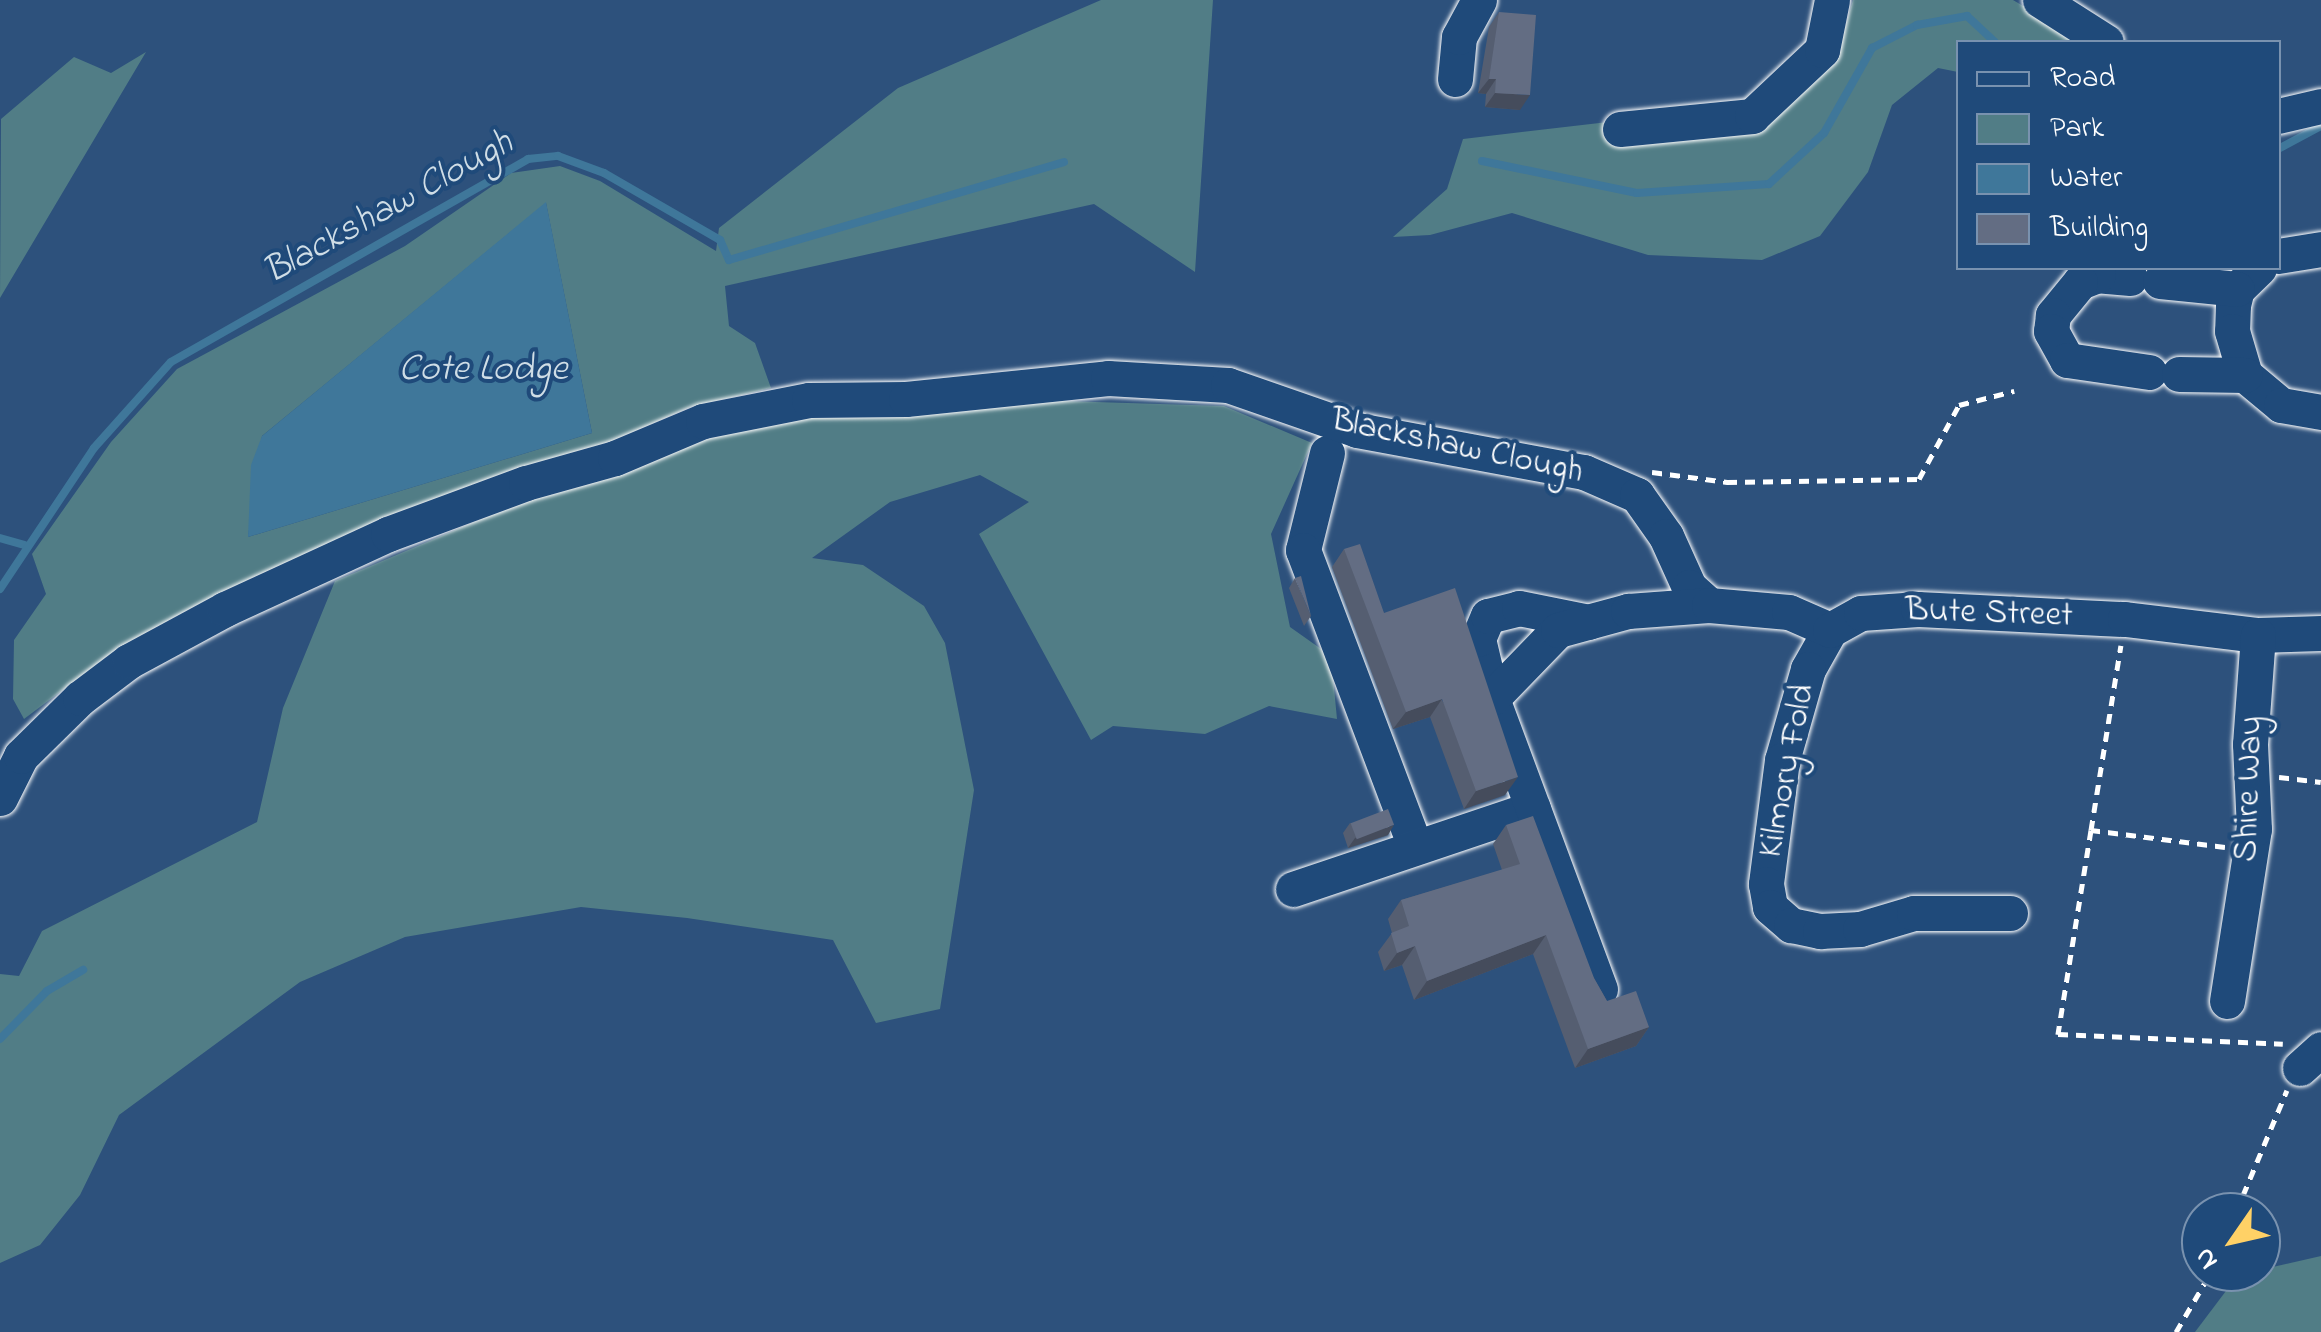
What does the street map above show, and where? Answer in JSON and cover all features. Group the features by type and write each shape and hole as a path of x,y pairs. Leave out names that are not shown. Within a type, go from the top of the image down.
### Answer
{"street":[{"path":"1454,79 1459,36 1479,0"},
{"path":"1620,128 1752,116 1822,50 1832,0"},
{"path":"2040,0 2103,40"},
{"path":"2281,256 2321,250"},
{"path":"2245,376 2164,373 2067,360 2051,331 2053,315 2080,282 2098,275 2145,280 2248,278 2232,331 2245,376 2280,405 2321,412"},
{"name":"Blackshaw Clough","path":"0,798 22,756 80,698 129,661 224,609 388,534 526,483 615,458 703,421 809,400 906,399 1094,378 1228,385 1358,430 1584,472 1637,495 1666,536 1689,587 1709,605"},
{"path":"1328,453 1303,550 1416,848"},
{"path":"1492,698 1558,630 1589,622 1665,607 1709,605 1790,612 1830,630"},
{"path":"1589,622 1519,608 1488,616 1478,639 1492,698 1600,989"},
{"name":"Bute Street","path":"1830,630 1861,613 1918,609 2125,619 2258,635 2321,633"},
{"name":"Kilmory Fold","path":"1830,630 1808,670 1782,760 1766,884 1770,907 1791,925 1820,931 1860,928 1914,913 2010,913"},
{"name":"Shire Way","path":"2226,1002 2251,850 2258,635"},
{"path":"1293,889 1533,808"}],"path":[{"path":"1636,472 1727,482 1919,478 1959,405 2014,392"},
{"path":"2125,619 2058,1034 2308,1054 2245,1192"},
{"path":"2251,773 2321,782"},
{"path":"2090,830 2251,850"},
{"path":"2176,1332 2199,1292"}],"green space":[{"path":"1101,0 1213,0 1195,272 1094,204 725,286 729,326 755,343 771,388 690,407 84,674 24,719 13,699 14,640 46,594 32,554 111,442 177,369 405,246 511,173 560,166 600,181 716,251 719,228 898,88","holes":["546,203 592,433 248,537 262,436"]},
{"path":"1853,0 2013,0 2081,40 1956,40 1956,72 1938,68 1892,105 1868,172 1820,236 1762,260 1648,255 1512,213 1430,235 1393,237 1447,189 1463,139 1608,122 1760,125 1836,59"},
{"path":"146,52 0,298 1,119 74,57 111,73"},
{"path":"1063,401 1224,406 1312,443 1271,534 1290,627 1331,656 1337,719 1269,706 1205,734 1113,726 1091,740 979,534 1029,502 980,475 890,502 812,558 863,565 924,606 945,643 974,790 940,1009 876,1023 833,940 687,918 581,907 405,937 300,982 119,1115 80,1195 40,1245 0,1263 0,974 19,976 42,931 257,822 283,708 335,581 519,503 776,416"},
{"path":"2321,1256 2321,1332 2195,1332 2225,1292 2281,1292 2281,1265"}],"water":[{"name":"Cote Lodge","path":"546,202 592,433 248,537 251,465 262,436"}],"building":[{"path":"1499,12 1536,15 1530,95 1495,93 1496,79 1489,79"},
{"path":"1360,544 1384,613 1455,588 1518,777 1476,791 1442,699 1406,712 1344,549"},
{"path":"1301,576 1311,616 1295,578"},
{"path":"1388,809 1394,825 1357,839 1351,823"},
{"path":"1533,816 1594,978 1607,1001 1636,991 1649,1027 1588,1049 1546,935 1427,981 1415,946 1397,953 1391,933 1409,926 1401,900 1520,864 1506,825"}],"waterway":[{"name":"Blackshaw Clough","path":"1482,161 1637,193 1769,184 1824,133 1872,48 1917,25 1967,16 1993,40"},
{"name":"Blackshaw Clough","path":"2281,147 2321,126"},
{"name":"Blackshaw Clough","path":"0,589 94,448 171,362 528,159 558,156 604,173 720,240 729,260 1064,162"},
{"path":"0,538 24,545"},
{"path":"0,1039 47,991 83,970"}]}
